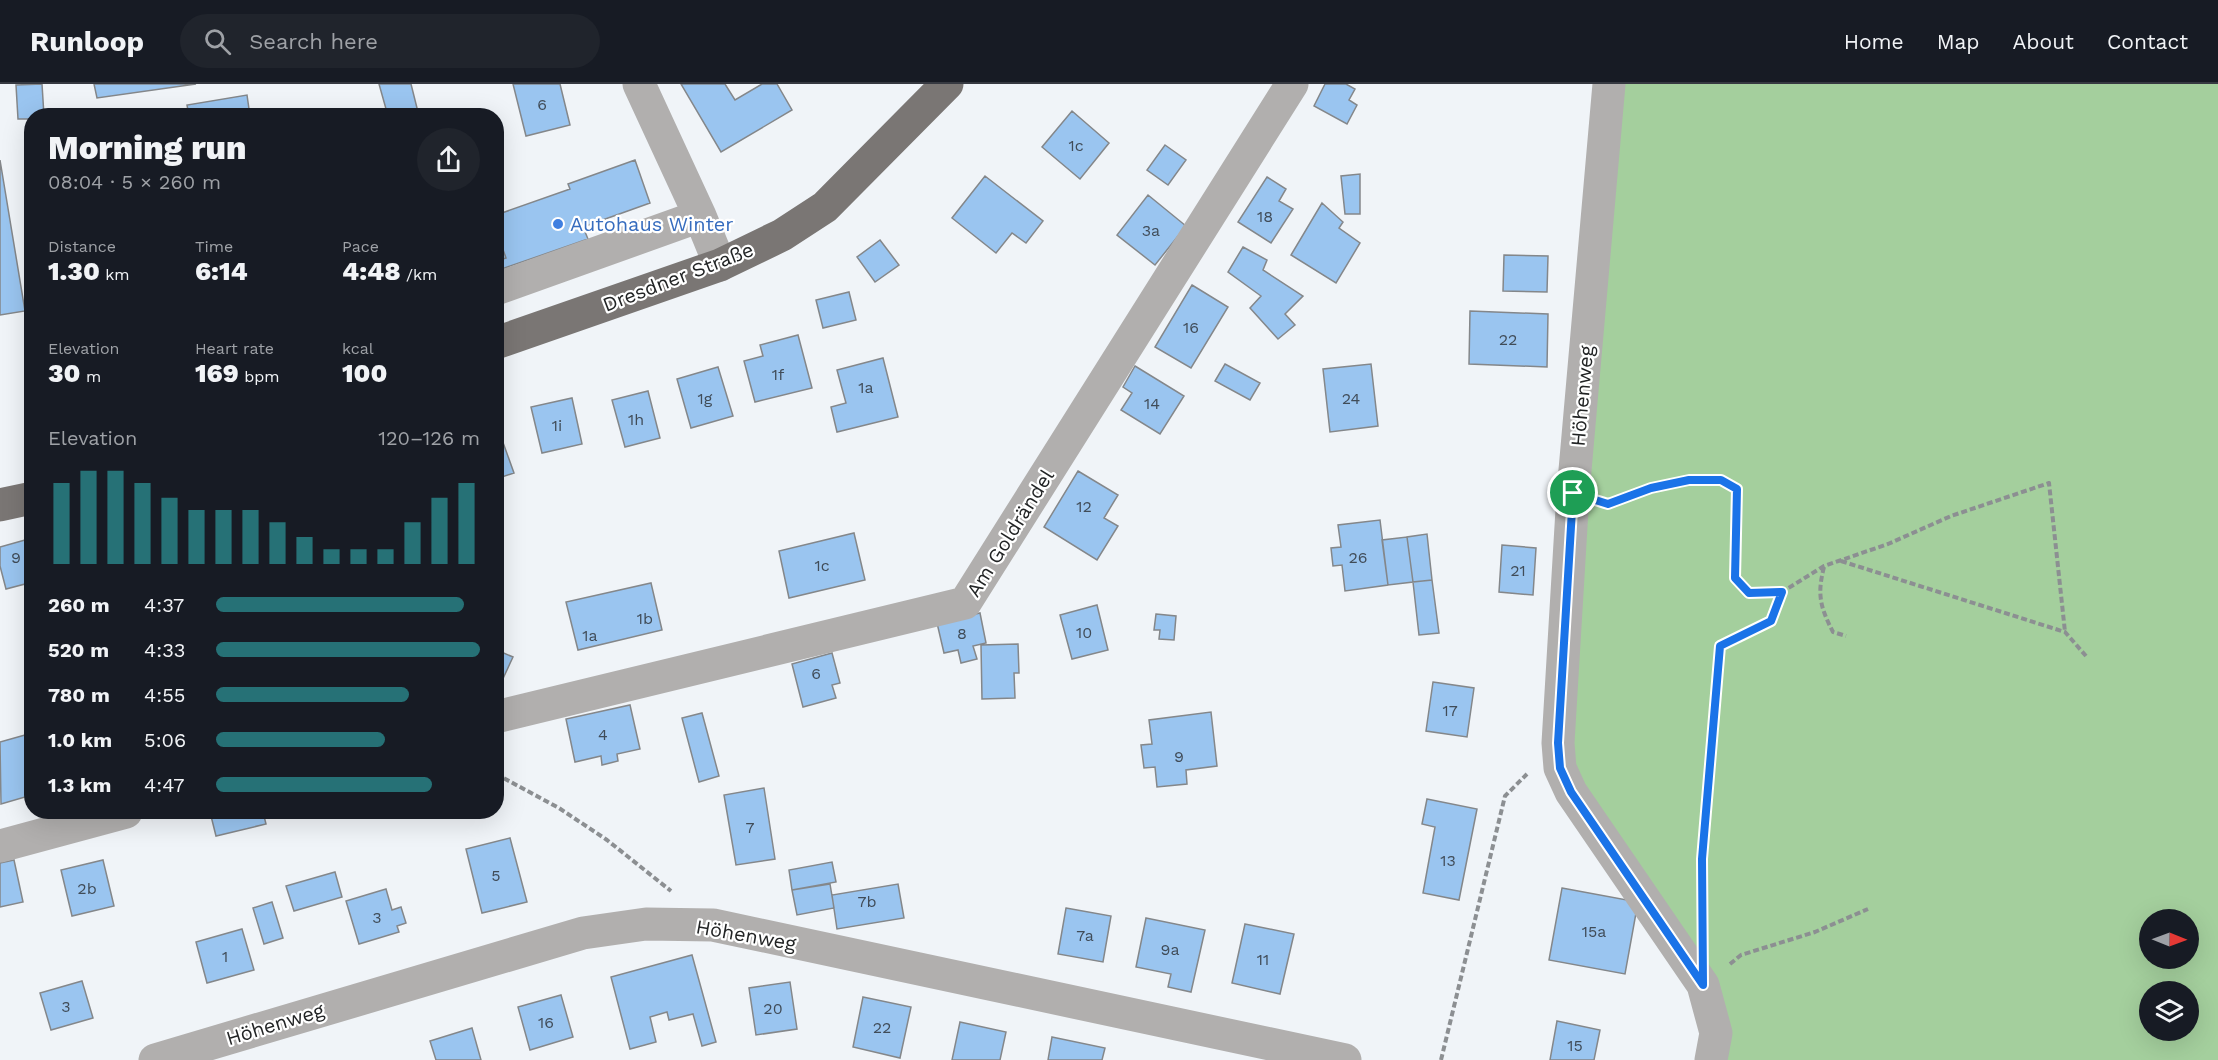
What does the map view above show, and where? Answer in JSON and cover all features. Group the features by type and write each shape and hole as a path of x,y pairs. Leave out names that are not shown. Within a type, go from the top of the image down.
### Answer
{"main road":[{"name":"Dresdner Straße","path":"504,339 720,266 782,235 825,207 947,84"},
{"path":"0,505 24,500"}],"street":[{"path":"639,84 700,216 720,266"},
{"name":"Am Goldrändel","path":"504,715 965,603 1292,84"},
{"name":"Höhenweg","path":"1609,84 1573,493 1558,743 1560,768 1571,792 1703,985 1716,1033 1711,1060"},
{"path":"504,286 700,216"},
{"path":"0,846 100,819"},
{"name":"Höhenweg","path":"155,1060 583,933 646,924 713,925 1345,1060"}],"path":[{"path":"1573,493 1608,504 1651,488 1689,480 1721,480 1737,489 1735,578 1749,593 1782,592 1824,566 1888,544 1951,516 2049,483 2065,632"},
{"path":"1840,561 2065,632 2086,656"},
{"path":"1824,566 1819,589 1823,613 1833,632 1846,636"},
{"path":"1703,928 1702,859 1720,646 1771,621 1782,592"},
{"path":"1441,1060 1505,796 1558,743"},
{"path":"504,778 559,808 608,840 713,925"},
{"path":"1703,985 1741,955 1815,932 1868,909"}],"green space":[{"path":"1616,84 2218,84 2218,1060 1722,1060 1723,1033 1574,782 1565,747"}],"building":[{"path":"42,84 44,108 24,108 24,119 18,119 16,85"},
{"path":"94,84 196,84 97,98"},
{"path":"379,84 411,84 417,108 386,108"},
{"path":"513,84 560,84 570,125 526,136"},
{"path":"681,84 725,84 735,100 762,84 777,84 792,110 721,152"},
{"path":"1325,84 1346,84 1355,89 1349,100 1357,105 1347,124 1314,106"},
{"path":"247,95 249,108 188,108 187,105"},
{"path":"1072,111 1109,143 1080,179 1042,147"},
{"path":"1165,145 1186,160 1168,185 1147,170"},
{"path":"0,160 24,311 0,315"},
{"path":"635,160 650,203 583,227 588,239 504,268 504,259 506,258 504,212 570,189 568,184"},
{"path":"1360,174 1360,214 1345,214 1341,176"},
{"path":"985,176 1043,221 1026,243 1012,233 996,253 952,218"},
{"path":"1267,177 1286,189 1279,201 1293,209 1271,243 1238,222"},
{"path":"1148,195 1186,226 1155,265 1117,235"},
{"path":"1322,203 1343,222 1339,228 1360,243 1336,283 1291,255"},
{"path":"880,240 899,265 875,282 857,257"},
{"path":"1243,247 1267,260 1263,270 1303,296 1285,314 1295,325 1278,339 1250,308 1261,296 1228,272"},
{"path":"1504,255 1548,256 1547,292 1503,291"},
{"path":"1192,285 1228,307 1191,368 1155,347"},
{"path":"849,292 856,320 823,328 816,300"},
{"path":"1470,311 1548,314 1547,367 1469,364"},
{"path":"798,335 812,388 755,402 744,361 763,356 760,345"},
{"path":"883,358 898,417 837,432 831,407 846,403 837,370"},
{"path":"1225,364 1260,383 1250,400 1215,381"},
{"path":"1371,364 1378,426 1330,432 1323,369"},
{"path":"1135,366 1184,396 1160,434 1121,410 1132,393 1123,387"},
{"path":"718,367 733,416 691,428 677,379"},
{"path":"648,391 660,438 625,447 612,400"},
{"path":"572,398 582,444 542,453 531,407"},
{"path":"504,445 514,473 504,476"},
{"path":"1078,471 1118,495 1104,518 1118,526 1097,560 1044,527"},
{"path":"1380,520 1388,585 1345,591 1342,565 1333,566 1331,548 1341,547 1338,525"},
{"path":"854,533 865,580 789,598 779,551"},
{"path":"1427,534 1432,580 1413,582 1407,537"},
{"path":"1407,537 1413,582 1388,585 1382,540"},
{"path":"24,540 24,584 6,589 0,566 0,547"},
{"path":"1502,545 1536,548 1533,595 1499,592"},
{"path":"1432,580 1439,633 1419,635 1413,582"},
{"path":"651,583 662,630 578,650 566,602"},
{"path":"1097,605 1108,650 1072,659 1060,615"},
{"path":"980,613 986,643 973,646 977,659 961,663 958,650 944,653 937,623"},
{"path":"1156,614 1176,616 1174,640 1159,639 1160,630 1154,630"},
{"path":"1018,644 1019,673 1014,673 1015,698 982,699 981,645"},
{"path":"504,653 513,657 504,676"},
{"path":"832,653 840,683 832,685 836,698 803,707 792,664"},
{"path":"1433,682 1474,688 1467,737 1426,731"},
{"path":"630,705 640,749 617,754 618,761 602,765 601,756 575,762 566,719"},
{"path":"1211,712 1217,766 1186,770 1187,784 1157,787 1155,767 1144,768 1141,745 1152,744 1149,720"},
{"path":"702,713 719,776 699,782 682,718"},
{"path":"24,735 24,797 1,804 0,742"},
{"path":"764,788 775,859 736,865 724,795"},
{"path":"1427,799 1477,809 1459,900 1423,893 1435,827 1422,824"},
{"path":"212,819 265,819 266,824 216,836"},
{"path":"510,838 527,902 482,913 466,849"},
{"path":"14,860 23,902 0,907 0,863"},
{"path":"103,860 114,906 72,916 61,870"},
{"path":"832,862 836,882 792,890 789,870"},
{"path":"335,872 342,897 294,911 286,886"},
{"path":"830,884 834,908 797,915 792,890"},
{"path":"898,884 904,918 837,929 832,895"},
{"path":"1562,888 1638,902 1625,974 1549,960"},
{"path":"386,889 392,910 401,907 406,923 397,926 399,932 359,944 346,901"},
{"path":"272,902 283,938 264,944 253,908"},
{"path":"1066,908 1111,916 1103,962 1058,954"},
{"path":"1146,918 1205,930 1191,992 1168,987 1171,974 1136,967"},
{"path":"1245,924 1294,934 1280,994 1232,983"},
{"path":"242,929 254,970 207,983 196,942"},
{"path":"692,955 716,1042 702,1046 693,1014 669,1020 667,1012 650,1017 656,1042 630,1049 611,977"},
{"path":"82,981 93,1018 51,1030 40,993"},
{"path":"790,982 797,1029 756,1035 749,988"},
{"path":"561,995 573,1037 530,1050 518,1007"},
{"path":"863,997 911,1007 900,1058 853,1047"},
{"path":"1557,1021 1600,1030 1594,1060 1550,1060"},
{"path":"960,1022 1006,1032 1000,1060 952,1060"},
{"path":"472,1028 481,1060 436,1060 430,1041"},
{"path":"1052,1037 1105,1048 1102,1060 1048,1060"}],"place":[{"name":"Autohaus Winter","path":"558,224"}],"route":[{"path":"1689,480 1721,480 1737,489 1735,578 1749,593 1782,592 1771,621 1720,646 1702,859 1703,985 1571,792 1560,768 1558,743 1573,493 1608,504 1651,488 1689,480"}]}
